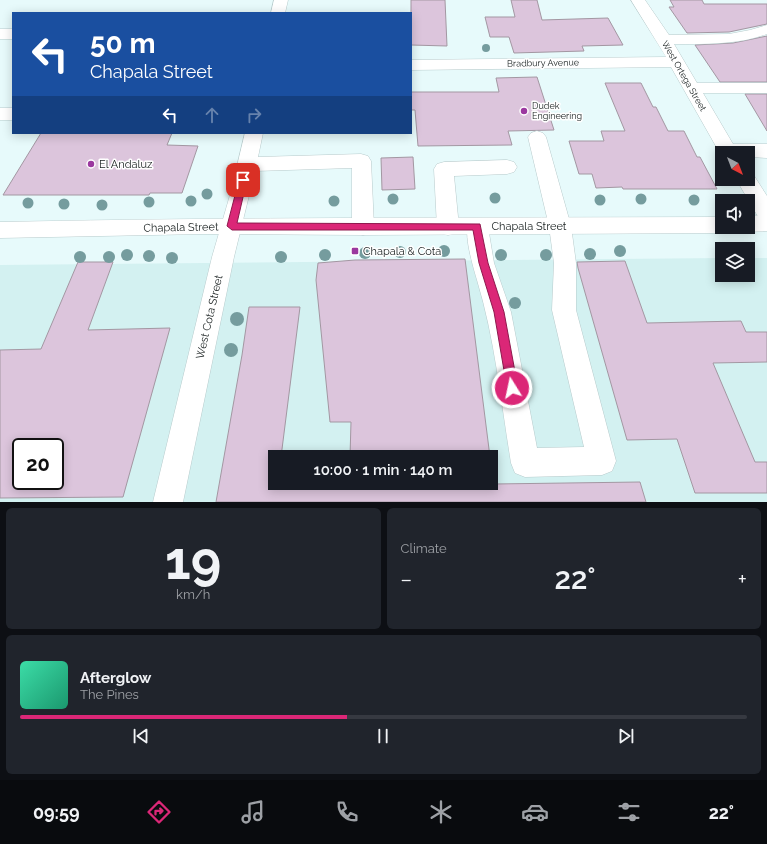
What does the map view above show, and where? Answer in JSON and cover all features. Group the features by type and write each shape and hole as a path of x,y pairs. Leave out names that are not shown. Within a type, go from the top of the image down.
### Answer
{"street":[{"path":"278,12 281,0"},
{"name":"West Ortega Street","path":"638,0 664,40 725,146"},
{"path":"664,40 732,38 756,34 767,29"},
{"path":"0,34 12,34"},
{"name":"Bradbury Avenue","path":"412,65 676,62"},
{"path":"692,88 767,88"},
{"path":"0,114 12,114"},
{"name":"West Cota Street","path":"168,502 223,258 240,195 254,134"},
{"path":"477,227 483,263 499,312 525,463 602,461 564,310 565,263 560,226 537,137"},
{"path":"755,151 767,151"},
{"path":"246,164 361,162 363,228"},
{"path":"448,227 444,170 507,167"},
{"path":"750,186 767,214"},
{"path":"755,224 767,224"},
{"name":"Chapala Street","path":"0,230 232,226 363,228 715,225"}],"shaded area":[{"path":"715,258 715,282 755,282 755,258 767,258 767,502 0,502 0,265"}],"building":[{"path":"411,0 445,0 447,46 412,45"},
{"path":"511,0 537,0 542,20 608,18 623,45 582,46 584,51 514,53 509,37 490,37 485,17 515,17"},
{"path":"670,0 702,0 704,4 767,4 767,24 729,32 687,33 669,7 674,7"},
{"path":"767,36 767,82 720,82 695,45 733,43"},
{"path":"537,77 554,130 508,131 512,145 418,146 415,110 412,110 412,92 499,92 496,78"},
{"path":"605,83 641,83 653,107 656,107 668,131 684,131 697,157 700,157 717,189 623,189 622,187 596,188 592,174 579,174 569,141 604,141 601,131 625,131"},
{"path":"745,94 767,94 767,131"},
{"name":"El Andaluz","path":"40,134 172,134 167,145 198,146 182,193 150,193 149,195 3,195"},
{"path":"413,157 415,189 382,190 381,158"},
{"path":"465,259 489,450 350,450 351,422 330,422 316,280 318,263 355,260"},
{"path":"625,261 647,323 741,321 746,332 767,332 767,362 713,363 755,462 767,462 767,493 695,493 677,439 627,440 577,262"},
{"path":"78,262 113,262 88,330 170,328 123,497 0,498 0,350 41,349"},
{"path":"249,307 300,307 282,450 268,450 268,490 498,490 498,484 640,482 646,502 216,502"}],"place":[{"name":"Dudek Engineering","path":"524,111"},
{"name":"El Andaluz","path":"91,164"},
{"name":"Chapala & Cota","path":"355,251"}],"route":[{"path":"243,180 232,226 363,228 477,227 483,263 499,312 512,388"}]}
